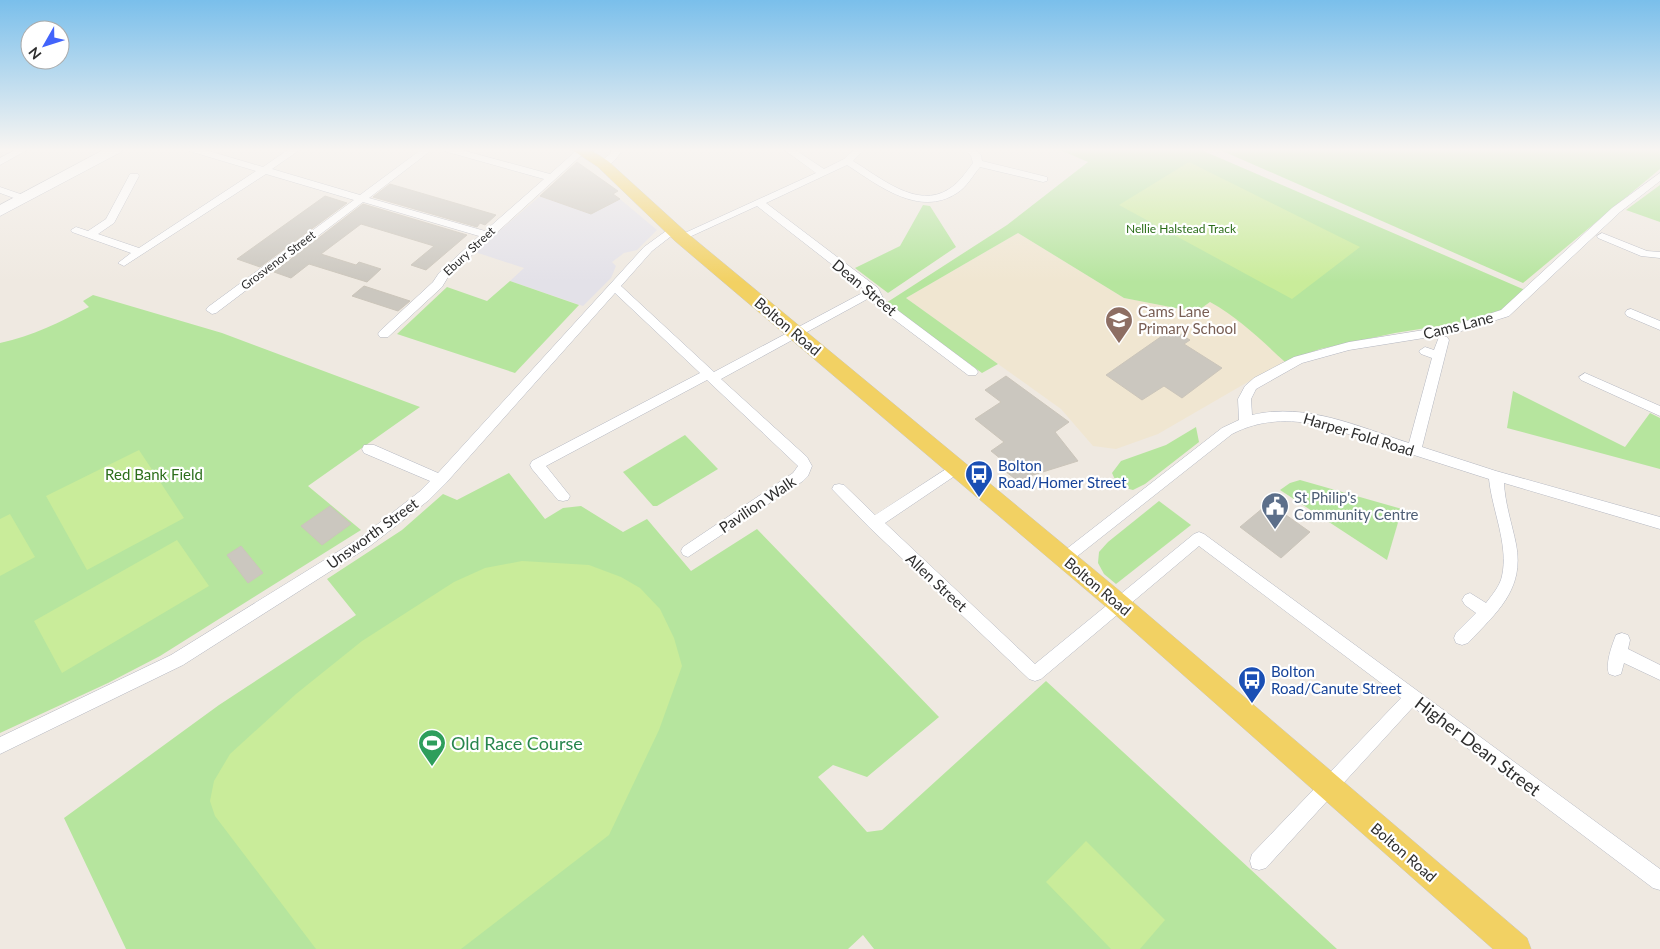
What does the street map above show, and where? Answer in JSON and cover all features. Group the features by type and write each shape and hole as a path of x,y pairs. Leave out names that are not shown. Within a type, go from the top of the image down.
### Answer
{"main road":[{"path":"0,211 31,193"},
{"name":"Bolton Road","path":"634,193 678,234 1119,604 1516,949"}],"street":[{"path":"9,193 22,198"},
{"path":"90,235 110,221 125,193"},
{"path":"124,263 229,193"},
{"path":"345,193 486,235"},
{"name":"Grosvenor Street","path":"212,310 367,193"},
{"name":"Ebury Street","path":"384,334 438,284 442,275 532,193"},
{"name":"Unsworth Street","path":"0,746 177,660 365,542 395,520 441,479 648,249 678,234 778,193"},
{"path":"900,193 923,199 942,197 950,193"},
{"name":"Cams Lane","path":"1246,421 1243,400 1248,390 1258,382 1298,360 1342,348 1444,330 1493,318 1505,312 1616,210 1638,193"},
{"name":"Dean Street","path":"758,202 874,291 879,302 972,372"},
{"path":"76,230 139,252"},
{"path":"1602,236 1645,254 1660,255"},
{"path":"614,286 710,376"},
{"path":"563,496 537,465 874,291"},
{"path":"212,297 224,300"},
{"path":"1631,313 1644,323 1660,326"},
{"path":"1414,451 1443,340"},
{"path":"1425,351 1439,356"},
{"name":"Pavilion Walk","path":"699,548 798,477 803,472 805,466 802,461 710,376"},
{"path":"1585,377 1607,391 1660,411"},
{"name":"Harper Fold Road","path":"1065,558 1221,435 1246,421 1279,414 1299,415 1321,420 1496,476 1660,523"},
{"path":"369,449 422,473 441,479"},
{"path":"874,523 957,467"},
{"path":"1462,638 1498,599 1507,584 1511,569 1498,501 1496,476"},
{"name":"Allen Street","path":"839,489 1036,674 1119,604"},
{"name":"Higher Dean Street","path":"1119,604 1199,538 1660,881"},
{"path":"1470,600 1487,612"},
{"path":"1619,654 1660,673"},
{"path":"1259,861 1412,697"}],"shaded area":[{"path":"540,196 591,214 620,199 657,230 637,250 624,253 612,262 616,266 611,278 583,306 510,281 524,268 475,252"},
{"name":"Cams Lane Primary School","path":"1018,233 1124,298 1196,312 1210,302 1230,313 1247,326 1285,362 1158,434 1116,449 1093,446 1061,409 906,298"}],"green space":[{"name":"Nellie Halstead Track","path":"1048,193 1301,193 1525,290 1503,311 1458,323 1395,333 1320,349 1285,362 1240,322 1210,302 1196,312 1124,298 1018,233 906,298 998,364 982,373 886,303 1007,225"},
{"path":"1138,193 1252,193 1360,247 1292,299 1119,205"},
{"path":"1319,193 1631,193 1523,283"},
{"path":"1649,193 1660,193 1660,222 1626,210"},
{"path":"923,205 930,206 956,247 888,293 855,268 900,246"},
{"path":"510,281 579,305 515,373 397,334 447,287 487,301"},
{"name":"Red Bank Field","path":"93,295 222,333 420,407 308,486 361,530 160,656 108,683 0,733 0,343 35,332 89,307 83,301"},
{"path":"1513,391 1625,447 1650,413 1660,418 1660,469 1507,428"},
{"path":"1196,427 1199,442 1145,484 1133,490 1118,486 1112,473 1121,461 1166,445"},
{"path":"685,435 718,469 657,506 653,506 623,472"},
{"path":"139,450 184,518 87,570 46,496"},
{"path":"509,473 545,519 563,508 581,506 623,532 647,519 691,571 757,529 939,717 867,777 833,765 818,777 867,832 882,830 1046,681 1337,949 874,949 863,935 848,949 126,949 64,818 219,705 356,615 327,579 402,530 443,494 457,500"},
{"path":"1300,480 1402,509 1387,560 1280,490 1290,483"},
{"path":"1159,501 1191,525 1116,584 1104,574 1098,563 1099,552 1108,542"},
{"path":"10,514 35,557 0,576 0,519"},
{"path":"177,540 209,586 62,673 34,621"},
{"name":"Old Race Course","path":"522,561 589,565 621,577 640,588 660,609 674,638 682,666 659,730 609,835 461,949 316,949 215,816 210,801 214,781 230,754 296,694 362,641 454,582 485,568"},
{"path":"1086,841 1165,920 1140,949 1111,949 1046,882"}],"building":[{"path":"378,193 422,193 496,215 485,225 480,223 477,227 373,197"},
{"path":"543,193 614,193 620,199 591,214 540,196"},
{"path":"325,196 347,203 260,267 237,259"},
{"path":"363,204 467,235 426,270 411,265 434,246 361,224 321,254 356,265 359,262 381,269 367,282 309,264 291,278 274,272"},
{"path":"364,286 410,301 398,311 352,296"},
{"path":"1172,329 1190,340 1184,344 1222,368 1182,398 1164,386 1142,400 1106,375"},
{"path":"1006,376 1069,422 1055,432 1078,461 1017,480 1006,472 1012,468 991,451 1004,442 975,419 1001,402 985,390"},
{"name":"St Philip's Community Centre","path":"1269,503 1310,532 1281,558 1240,527"},
{"path":"330,506 351,524 322,545 301,526"},
{"path":"241,546 263,573 248,583 227,555"}],"place":[{"name":"Cams Lane Primary School","path":"1119,344"},
{"name":"Bolton Road/Homer Street","path":"979,498"},
{"name":"St Philip's Community Centre","path":"1275,530"},
{"name":"Bolton Road/Canute Street","path":"1252,704"},
{"name":"Old Race Course","path":"432,767"}]}
